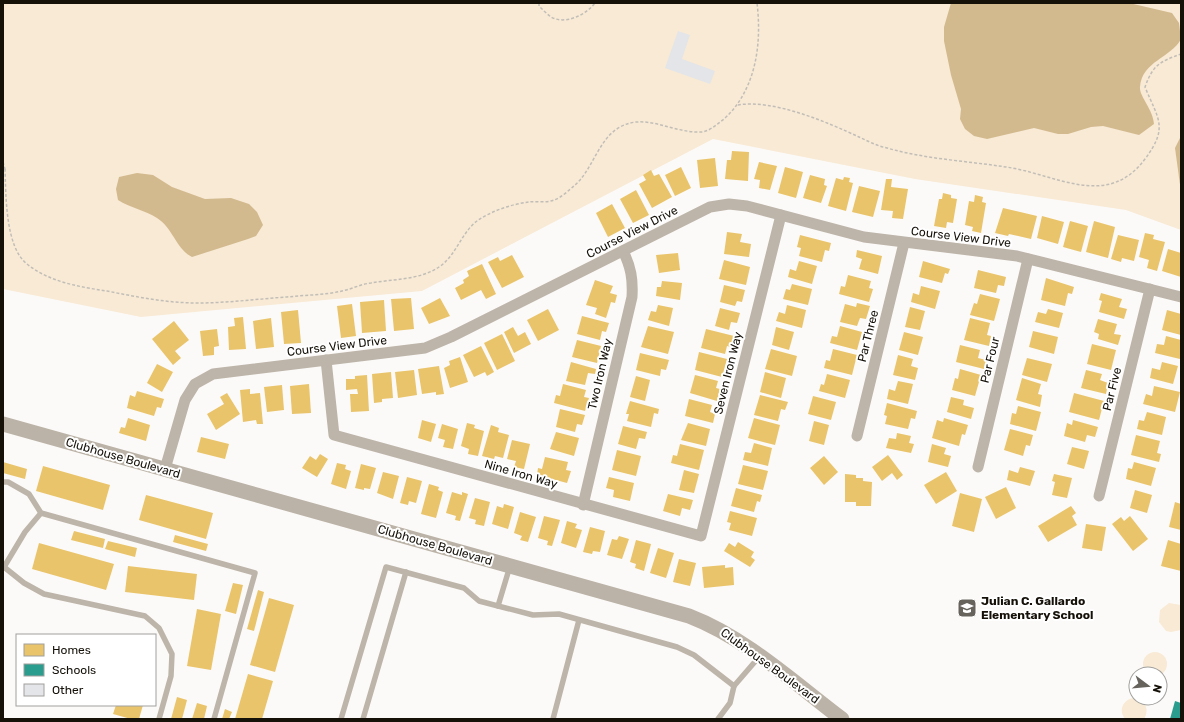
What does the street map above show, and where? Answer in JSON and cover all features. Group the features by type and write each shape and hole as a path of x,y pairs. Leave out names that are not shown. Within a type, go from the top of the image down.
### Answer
{"street":[{"name":"Course View Drive","path":"165,469 185,400 195,384 213,374 424,348 451,337 710,207 735,204 864,237 1028,259 1181,297"},
{"name":"Seven Iron Way","path":"701,536 781,215"},
{"name":"Par Three","path":"857,436 904,243"},
{"name":"Two Iron Way","path":"583,505 632,297 633,280 630,265 623,251"},
{"name":"Par Four","path":"978,467 1028,259"},
{"name":"Par Five","path":"1099,496 1150,290"},
{"name":"Nine Iron Way","path":"326,360 334,435 583,505 701,536"},
{"name":"Clubhouse Boulevard","path":"3,424 689,616 711,624 733,636 842,719"}],"lane":[{"path":"3,482 8,482 29,494 41,513 255,573 214,719"},
{"path":"41,513 24,532 4,567 24,583 44,594 145,616 159,628 172,654 171,676 159,719"},
{"path":"498,606 510,566"},
{"path":"341,719 386,567 464,588 476,600 533,615 559,614 677,647 694,655 734,686"},
{"path":"363,719 406,572"},
{"path":"554,719 579,620"},
{"path":"718,719 730,703 734,686 760,656"}],"path":[{"path":"539,3 539,6 552,18 571,19 589,11 595,3"},
{"path":"3,162 5,169 6,200 11,238 25,263 54,280 98,290 157,300 195,303 260,299 341,291 367,284 428,272 441,266 464,232 478,220 501,209 526,203 555,200 576,185 585,176 608,136 618,128 632,121 648,122 685,131 701,133 713,128 737,105 754,68 758,49 759,20 757,3"},
{"path":"737,105 750,103 768,104 792,110 887,148 1008,167 1069,183 1093,186 1116,184 1135,172 1148,156 1160,133 1160,122 1145,87 1150,73 1158,64 1181,54"},
{"path":"3,173 5,169"}],"shaded area":[{"path":"3,3 1181,3 1181,230 1126,210 915,179 713,139 422,291 141,317 3,289"},
{"path":"951,3 1129,3 1172,13 1179,23 1181,39 1171,51 1151,65 1142,78 1140,87 1140,91 1151,113 1154,124 1139,135 1103,126 1091,127 1068,134 1058,134 1034,128 987,139 974,136 965,129 960,119 961,109 951,75 944,41 944,27"},
{"path":"1181,136 1181,192 1175,148"},
{"path":"137,173 153,175 172,187 205,199 231,198 249,204 257,212 263,225 256,236 192,257 182,249 167,227 157,218 118,200 116,189 119,177"},
{"path":"1169,603 1181,605 1181,630 1171,632 1166,631 1159,622 1160,610"},
{"path":"1150,653 1160,653 1164,655 1167,666 1143,666 1146,655"},
{"path":"1128,700 1128,706 1145,706 1146,715 1144,719 1125,719 1122,709 1124,703"}],"building: Homes":[{"path":"732,151 749,152 748,181 725,179 727,160 731,160"},
{"path":"715,158 718,186 700,188 697,160"},
{"path":"759,162 777,166 770,190 759,188 760,180 754,179"},
{"path":"681,167 691,188 675,196 665,175"},
{"path":"785,167 803,172 796,198 778,193"},
{"path":"651,170 654,176 659,174 672,197 652,208 639,184 646,180 643,175"},
{"path":"810,175 825,179 824,185 827,186 821,203 803,198"},
{"path":"844,177 850,178 849,182 853,183 846,211 828,206 836,178 843,180"},
{"path":"886,179 892,179 891,187 908,189 903,219 892,218 893,211 881,210"},
{"path":"859,186 880,191 873,217 852,212"},
{"path":"636,190 649,215 633,223 620,199"},
{"path":"943,193 951,195 951,198 957,199 953,223 947,222 946,228 934,226 939,199 942,199"},
{"path":"975,195 983,197 982,202 986,203 981,233 972,231 973,227 965,225 969,201 974,202"},
{"path":"612,204 625,228 608,237 596,213"},
{"path":"1003,208 1037,216 1031,239 1009,234 1008,236 995,233"},
{"path":"1042,216 1064,222 1058,244 1037,238"},
{"path":"1070,221 1088,226 1081,252 1063,247"},
{"path":"1094,221 1115,227 1108,258 1086,252"},
{"path":"727,232 742,234 740,242 751,244 749,257 724,254"},
{"path":"1145,233 1154,235 1153,239 1165,242 1157,271 1147,268 1149,260 1139,257"},
{"path":"800,235 831,243 829,251 825,250 822,262 799,256 801,248 797,247"},
{"path":"1118,235 1139,240 1134,261 1122,258 1121,262 1111,259"},
{"path":"1168,249 1181,253 1181,277 1162,271"},
{"path":"857,250 882,256 878,274 859,269 862,259 856,257"},
{"path":"678,253 680,270 659,273 656,255"},
{"path":"512,255 524,277 502,288 488,262 498,257 500,261"},
{"path":"724,260 750,267 746,285 719,279"},
{"path":"799,261 817,266 812,284 788,277 790,269 796,271"},
{"path":"923,261 950,269 948,274 945,273 942,283 919,277"},
{"path":"482,264 496,294 486,299 481,290 461,300 455,288 464,283 463,280 469,276 467,271"},
{"path":"978,270 1006,277 1004,286 998,285 996,293 974,288"},
{"path":"848,275 871,281 869,288 873,289 869,302 839,294 841,286 845,287"},
{"path":"1046,278 1074,287 1072,294 1068,293 1065,306 1041,300"},
{"path":"595,280 613,286 610,293 617,295 615,303 611,302 606,318 595,314 597,308 586,305"},
{"path":"662,281 682,283 680,300 656,296 657,287 661,287"},
{"path":"792,284 812,289 808,305 783,299 786,289 790,290"},
{"path":"724,285 745,290 742,302 737,301 735,306 720,302"},
{"path":"921,286 940,291 935,309 911,302 913,293 919,295"},
{"path":"1101,293 1122,299 1119,307 1127,309 1124,319 1099,312 1102,301 1099,300"},
{"path":"980,294 1000,299 994,321 970,315 974,303 977,304"},
{"path":"411,298 414,329 394,331 391,299"},
{"path":"440,298 450,316 429,324 421,308"},
{"path":"384,300 386,331 362,333 360,302"},
{"path":"857,303 870,306 866,319 860,318 857,326 840,322 845,304 856,307"},
{"path":"352,304 356,336 341,338 337,306"},
{"path":"658,305 673,308 669,326 648,320 651,311 656,312"},
{"path":"787,305 806,310 802,328 776,321 779,312 785,314"},
{"path":"910,307 925,311 920,330 905,327"},
{"path":"720,308 740,313 737,323 731,322 729,330 715,326"},
{"path":"548,309 559,330 538,341 527,320"},
{"path":"1048,309 1063,313 1059,328 1035,322 1038,312 1046,314"},
{"path":"298,310 301,343 284,344 281,312"},
{"path":"1167,310 1181,314 1181,335 1162,330"},
{"path":"582,316 609,323 606,332 602,331 600,340 577,334"},
{"path":"243,317 246,349 229,350 228,327 235,326 234,318"},
{"path":"271,318 274,347 256,349 253,321"},
{"path":"970,318 990,323 987,335 991,336 989,346 964,340"},
{"path":"1098,319 1117,324 1114,334 1121,335 1118,345 1098,339 1099,334 1094,332"},
{"path":"174,321 189,340 175,351 181,358 173,365 152,339"},
{"path":"648,326 674,332 668,354 641,347"},
{"path":"840,326 862,332 857,350 830,343 832,336 837,337"},
{"path":"513,327 518,336 525,332 531,344 514,353 504,332"},
{"path":"776,327 794,332 789,350 772,345"},
{"path":"217,329 219,346 214,347 214,355 203,356 200,331"},
{"path":"706,329 734,336 731,347 727,346 725,354 701,348"},
{"path":"1033,331 1058,337 1054,354 1029,347"},
{"path":"904,332 923,337 918,355 899,350"},
{"path":"502,334 515,361 497,370 484,343"},
{"path":"1166,336 1181,340 1180,359 1155,353 1157,344 1164,345"},
{"path":"577,340 601,346 597,363 572,357"},
{"path":"1092,344 1116,350 1111,370 1087,364"},
{"path":"960,345 980,350 978,358 986,360 984,369 956,362"},
{"path":"481,346 494,372 487,376 485,372 474,377 463,355"},
{"path":"771,349 797,356 792,376 765,369"},
{"path":"833,349 857,355 852,375 824,368 826,360 830,361"},
{"path":"699,352 727,359 722,377 695,370"},
{"path":"640,353 669,360 666,370 661,369 660,376 636,370"},
{"path":"898,355 913,359 911,366 918,368 915,380 893,375"},
{"path":"460,357 468,382 450,388 444,368 450,365 449,361"},
{"path":"1027,358 1052,364 1047,382 1022,375"},
{"path":"571,362 596,369 595,374 588,373 585,385 566,381"},
{"path":"1162,362 1178,366 1173,384 1150,378 1152,368 1160,370"},
{"path":"157,364 173,372 162,392 147,383"},
{"path":"439,366 444,394 436,395 436,392 422,394 418,369"},
{"path":"960,369 981,375 975,396 952,390 955,378 958,379"},
{"path":"414,370 417,395 398,398 395,372"},
{"path":"1086,370 1102,374 1100,380 1108,383 1106,394 1081,388"},
{"path":"391,372 393,398 382,399 382,402 374,403 372,374"},
{"path":"765,372 786,378 781,398 760,392"},
{"path":"827,374 850,380 845,398 819,391 821,384 824,385"},
{"path":"367,375 369,411 351,412 350,394 358,394 357,389 346,390 346,379 355,379 355,376"},
{"path":"695,375 718,381 716,388 720,389 717,401 690,393"},
{"path":"636,376 650,380 645,401 630,397"},
{"path":"1022,378 1041,384 1038,394 1042,395 1040,407 1016,400"},
{"path":"898,381 913,384 908,404 887,399 889,389 895,391"},
{"path":"309,384 311,413 292,414 290,386"},
{"path":"563,384 586,390 584,397 589,398 585,411 554,403 556,395 560,396"},
{"path":"282,385 284,410 267,412 264,387"},
{"path":"1154,386 1180,392 1175,412 1143,404 1146,394 1152,396"},
{"path":"250,389 250,394 260,393 263,424 257,424 256,420 243,422 240,390"},
{"path":"137,391 164,399 161,408 157,407 154,416 127,408 130,395 135,397"},
{"path":"227,393 240,414 216,430 207,414 224,404 220,397"},
{"path":"1074,393 1104,401 1099,420 1069,412"},
{"path":"760,395 788,402 785,410 781,409 778,421 754,415"},
{"path":"813,396 836,402 831,420 808,414"},
{"path":"951,397 964,400 963,405 974,408 971,419 947,412"},
{"path":"689,399 712,405 710,412 715,414 713,423 685,416"},
{"path":"630,401 659,409 658,414 654,413 651,427 627,421 629,414 626,414"},
{"path":"887,403 917,411 915,419 911,418 908,429 885,424 887,416 884,415"},
{"path":"1018,406 1041,412 1036,431 1010,424 1012,413 1016,414"},
{"path":"560,409 585,415 582,425 577,424 575,432 556,427"},
{"path":"1147,412 1166,417 1162,435 1137,429 1139,420 1144,421"},
{"path":"128,418 150,425 146,441 119,433 121,427 125,428"},
{"path":"754,418 780,425 775,445 748,438"},
{"path":"944,418 968,425 965,435 962,434 959,446 932,438 937,420 943,422"},
{"path":"422,420 436,424 431,442 418,438"},
{"path":"1073,420 1098,427 1095,437 1087,435 1085,442 1064,436 1067,423 1072,425"},
{"path":"814,421 829,425 824,445 809,441"},
{"path":"467,423 475,425 474,428 484,431 478,456 468,454 469,449 461,446"},
{"path":"688,423 710,429 706,446 681,440"},
{"path":"442,424 458,429 453,449 443,447 445,440 438,438"},
{"path":"491,425 499,428 498,432 509,435 503,458 495,456 494,459 482,456"},
{"path":"623,426 647,432 645,439 639,438 636,449 618,444"},
{"path":"1010,429 1033,435 1030,446 1026,445 1023,456 1004,450"},
{"path":"556,432 579,438 574,456 550,449"},
{"path":"897,433 911,436 909,443 914,444 911,453 886,448 889,438 896,439"},
{"path":"1136,435 1160,441 1157,453 1161,454 1159,462 1131,455"},
{"path":"201,437 229,444 225,459 197,452"},
{"path":"512,440 530,444 524,469 514,467 516,461 507,459"},
{"path":"754,443 772,448 768,466 743,460 745,452 751,453"},
{"path":"680,444 704,450 699,470 671,463 673,455 677,456"},
{"path":"932,444 946,448 944,454 951,456 948,467 928,462"},
{"path":"1072,447 1089,451 1084,469 1067,464"},
{"path":"617,450 641,456 636,476 612,470"},
{"path":"320,454 328,459 317,477 302,468 310,456 316,460"},
{"path":"888,455 903,475 897,480 892,473 882,481 872,467"},
{"path":"824,456 838,472 824,485 810,468"},
{"path":"545,457 568,462 566,470 571,471 567,483 537,475 538,468 542,469"},
{"path":"3,462 27,469 25,479 3,473"},
{"path":"1134,462 1156,468 1151,486 1126,479 1128,468 1132,469"},
{"path":"337,463 346,465 345,469 351,471 346,489 331,484"},
{"path":"361,464 376,468 370,489 364,488 364,490 355,488"},
{"path":"743,465 768,471 763,490 738,484"},
{"path":"43,466 110,485 103,510 36,491"},
{"path":"1020,467 1035,471 1030,486 1007,480 1009,470 1018,473"},
{"path":"684,470 699,474 694,493 679,490"},
{"path":"383,472 399,476 393,499 377,493"},
{"path":"946,472 957,491 936,504 924,485"},
{"path":"845,474 856,475 856,478 863,478 863,481 872,482 871,506 856,506 856,502 845,502"},
{"path":"1054,474 1072,478 1067,498 1052,495 1055,482 1052,481"},
{"path":"407,477 422,481 416,503 409,501 408,505 400,503"},
{"path":"609,477 634,483 630,501 613,497 614,490 606,488"},
{"path":"429,484 439,487 438,490 443,492 436,518 421,514"},
{"path":"1006,487 1016,508 996,519 985,497"},
{"path":"736,488 762,495 760,502 757,501 754,512 731,506"},
{"path":"1135,490 1152,495 1147,513 1130,508"},
{"path":"452,492 462,495 462,492 468,494 460,521 455,520 456,516 446,513"},
{"path":"960,493 982,499 974,532 952,526"},
{"path":"668,494 693,500 690,510 682,508 680,516 663,511"},
{"path":"146,495 213,513 206,539 139,520"},
{"path":"475,498 490,502 484,526 475,524 476,520 469,518"},
{"path":"1175,502 1181,504 1181,530 1169,527"},
{"path":"504,504 514,507 508,529 492,524 497,506 503,508"},
{"path":"1071,506 1076,513 1072,516 1077,525 1048,542 1038,526"},
{"path":"730,511 757,518 752,536 729,530 731,523 727,522"},
{"path":"520,512 536,517 528,542 520,540 522,536 514,533"},
{"path":"544,516 560,520 552,546 547,545 548,541 538,538"},
{"path":"1130,516 1148,539 1133,551 1112,524 1121,517 1124,521"},
{"path":"567,521 577,524 575,528 582,530 576,548 561,543"},
{"path":"1086,524 1106,527 1102,551 1082,548"},
{"path":"590,527 605,531 600,552 593,551 592,554 583,552"},
{"path":"74,531 105,539 103,548 71,540"},
{"path":"175,535 208,544 206,551 173,542"},
{"path":"619,536 629,539 622,559 607,555 612,539 617,540"},
{"path":"636,540 651,544 644,571 635,568 636,564 630,562"},
{"path":"1168,540 1181,544 1181,571 1161,566"},
{"path":"108,541 137,548 135,557 105,549"},
{"path":"738,542 754,552 751,557 755,560 750,567 724,551 729,543 735,547"},
{"path":"39,543 114,564 106,590 32,569"},
{"path":"658,548 674,553 666,578 650,573"},
{"path":"679,559 696,563 690,586 673,582"},
{"path":"725,565 725,568 733,567 734,585 704,588 702,567"},
{"path":"128,566 197,574 194,600 125,592"},
{"path":"233,583 243,585 236,614 225,611"},
{"path":"258,590 264,592 254,631 247,629"},
{"path":"269,598 294,605 275,672 250,665"},
{"path":"197,609 221,614 211,670 187,666"},
{"path":"248,674 273,681 262,719 235,719"},
{"path":"177,697 187,700 182,719 171,719"},
{"path":"197,703 207,706 204,719 192,719"},
{"path":"116,706 143,706 139,719 131,719 113,714"},
{"path":"225,709 232,712 229,719 222,719"}],"building: Schools":[{"path":"1175,701 1181,703 1181,719 1170,719"}],"building: Other":[{"path":"678,31 690,35 682,59 715,71 710,84 665,68"}],"place":[{"name":"Julian C. Gallardo Elementary School","path":"967,608"}]}
